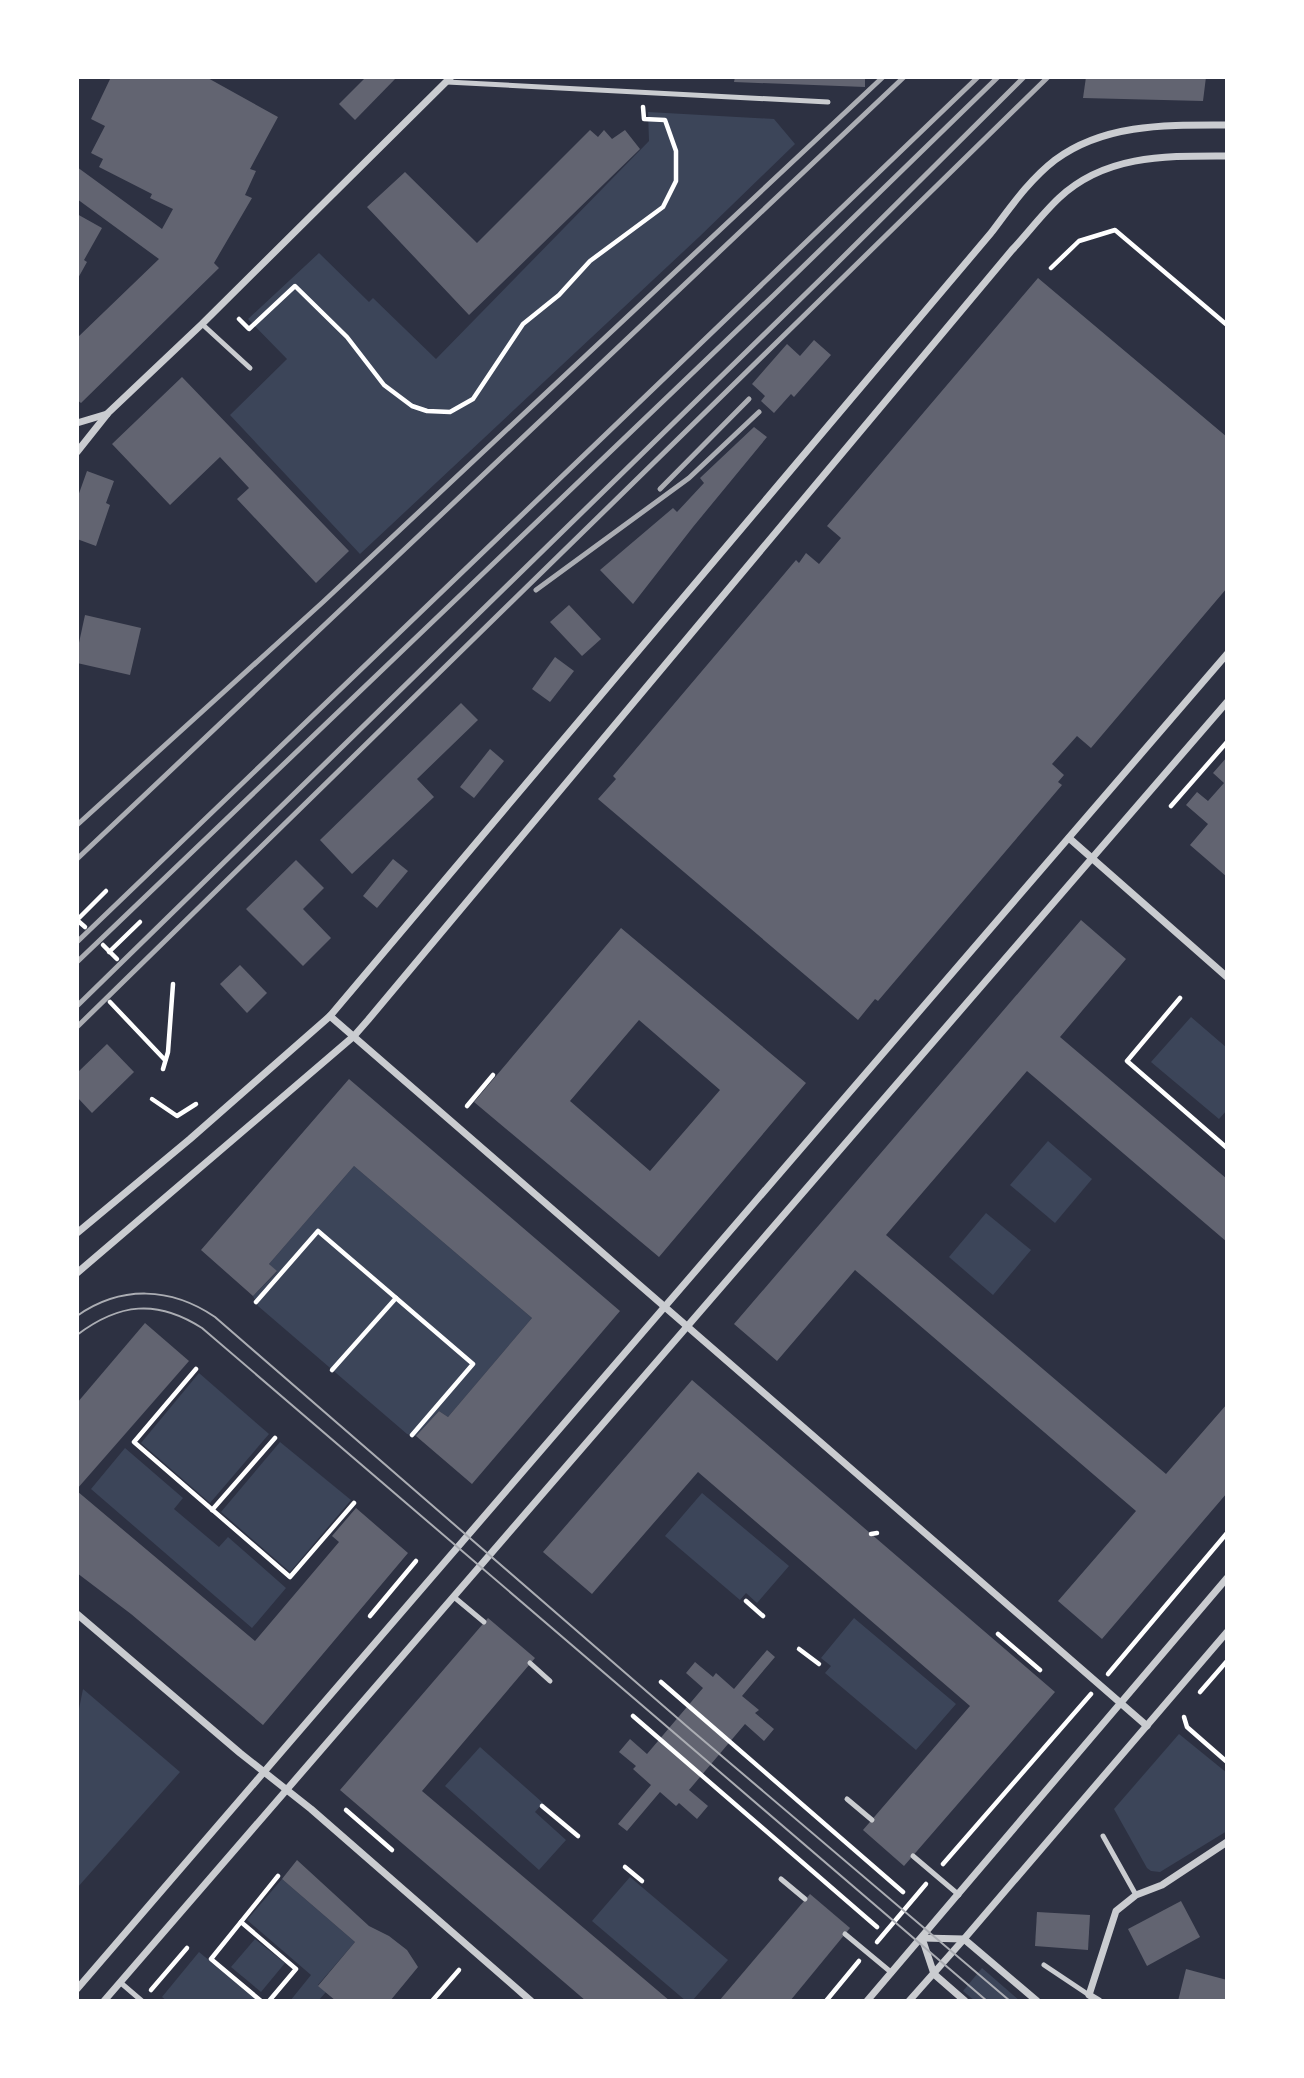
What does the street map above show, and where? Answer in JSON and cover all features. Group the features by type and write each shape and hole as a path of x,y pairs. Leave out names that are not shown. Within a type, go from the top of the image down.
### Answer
{"street":[{"path":"77,452 108,413 202,324 449,79"},
{"path":"77,1233 190,1139 330,1016 893,350 1013,203 1045,169 1077,146 1106,135 1151,127 1227,124"},
{"path":"77,1273 354,1036 551,805 1012,250 1060,198 1086,178 1113,165 1144,159 1227,156"},
{"path":"77,423 108,413"},
{"path":"77,1989 1227,654"},
{"path":"104,2001 1227,702"},
{"path":"1069,838 1227,977"},
{"path":"330,1016 1147,1726"},
{"path":"867,2001 1227,1578"},
{"path":"77,1614 264,1773 311,1809 531,2001"},
{"path":"909,2001 1227,1632"},
{"path":"1099,2001 1089,1994 1116,1911 1136,1895 1162,1885 1227,1842"},
{"path":"922,1938 964,1939 1037,2001"},
{"path":"922,1938 933,1974 965,2001"}],"lane":[{"path":"449,79 828,102"},
{"path":"202,324 250,368"},
{"path":"454,1597 484,1622"},
{"path":"530,1664 550,1681"},
{"path":"847,1799 872,1820"},
{"path":"1103,1836 1136,1895"},
{"path":"913,1856 959,1895"},
{"path":"781,1879 805,1899"},
{"path":"845,1934 892,1973"},
{"path":"1044,1965 1089,1994"},
{"path":"121,1983 142,2001"}],"path":[{"path":"289,280 347,337 384,385 412,406 427,411 450,412 473,399 523,324 559,295 590,261 663,207 676,181 676,151 665,120 644,119 643,92"},
{"path":"1051,268 1079,241 1115,230 1227,325"},
{"path":"239,319 249,328 295,286"},
{"path":"1171,806 1227,742"},
{"path":"85,927 77,920 106,891"},
{"path":"109,951 140,922"},
{"path":"103,945 117,959"},
{"path":"163,1069 168,1052 173,984"},
{"path":"1180,998 1127,1061 1227,1148"},
{"path":"110,1002 165,1060"},
{"path":"467,1105 493,1075"},
{"path":"152,1099 177,1116 196,1104"},
{"path":"256,1302 318,1231 473,1364 412,1435"},
{"path":"332,1370 396,1298"},
{"path":"196,1368 134,1442 290,1577 354,1503"},
{"path":"212,1510 275,1438"},
{"path":"1119,1661 1227,1533"},
{"path":"370,1616 416,1561"},
{"path":"746,1601 763,1616"},
{"path":"998,1634 1040,1670"},
{"path":"799,1650 818,1664"},
{"path":"661,1682 903,1892"},
{"path":"947,1859 1078,1709"},
{"path":"632,1716 877,1927"},
{"path":"1184,1717 1187,1727 1227,1762"},
{"path":"542,1806 578,1836"},
{"path":"345,1810 392,1850"},
{"path":"625,1867 642,1881"},
{"path":"261,2001 211,1959 278,1876"},
{"path":"826,2001 924,1886"},
{"path":"241,1922 296,1969 269,2001"},
{"path":"150,1992 187,1948"},
{"path":"432,2001 459,1970"}],"shaded area":[{"path":"648,112 774,119 795,144 360,554 230,415 287,359 248,319 319,253 369,302 373,298 436,359 649,141"},
{"path":"1191,1017 1227,1048 1227,1110 1219,1119 1151,1062"},
{"path":"1048,1141 1092,1179 1055,1223 1010,1185"},
{"path":"354,1166 532,1318 448,1417 439,1411 416,1436 407,1434 258,1306 253,1296 277,1272 269,1264"},
{"path":"986,1213 1031,1250 993,1295 949,1257"},
{"path":"199,1373 269,1434 210,1503 141,1443"},
{"path":"280,1442 351,1500 290,1572 221,1512"},
{"path":"125,1448 183,1498 174,1509 219,1547 228,1537 286,1588 252,1628 91,1489"},
{"path":"702,1493 789,1566 757,1603 746,1593 740,1600 665,1536"},
{"path":"854,1618 956,1704 916,1750 825,1673 831,1666 821,1658"},
{"path":"83,1689 180,1772 77,1888 77,1719"},
{"path":"1179,1734 1227,1773 1227,1831 1160,1872 1151,1871 1114,1809"},
{"path":"480,1747 543,1803 535,1812 566,1840 539,1870 445,1786"},
{"path":"630,1877 728,1960 692,2001 686,2001 592,1921"},
{"path":"282,1879 355,1942 318,1985 326,1992 318,2001 290,2001 311,1975 247,1920"},
{"path":"255,1939 285,1963 261,1992 231,1967"},
{"path":"199,1952 258,2001 167,2001 162,1997"},
{"path":"982,1968 1020,2001 975,2001 963,1991"}],"building":[{"path":"111,77 206,77 278,117 250,169 256,171 245,195 252,198 214,263 219,268 81,403 77,400 77,338 159,259 77,199 77,167 162,229 173,209 150,198 152,194 99,167 103,159 91,153 105,126 91,119"},
{"path":"366,77 397,77 355,120 339,104"},
{"path":"735,77 865,77 865,87 734,82"},
{"path":"1086,77 1206,77 1203,101 1083,98"},
{"path":"590,130 598,137 604,130 612,139 625,130 640,149 469,315 367,207 405,172 477,243"},
{"path":"77,214 102,228 84,260 87,262 77,280"},
{"path":"1038,278 1227,437 1227,588 1091,748 1077,736 1052,764 1064,775 1058,782 1062,785 878,1001 875,999 858,1020 598,799 616,779 613,776 796,560 799,563 806,553 819,564 841,538 827,526"},
{"path":"814,340 831,355 794,397 791,394 774,413 761,401 765,396 752,384 787,344 800,356"},
{"path":"182,377 349,551 316,583 237,499 249,488 220,457 170,505 112,444"},
{"path":"754,427 767,437 633,604 600,570 673,508 677,512 704,483 700,478"},
{"path":"87,471 114,481 106,503 110,505 96,546 77,539 77,499"},
{"path":"569,605 601,639 582,656 550,622"},
{"path":"85,615 141,628 130,675 77,663"},
{"path":"555,657 574,671 550,702 532,689"},
{"path":"461,703 478,720 417,779 434,797 352,874 320,840"},
{"path":"490,749 504,761 474,798 460,787"},
{"path":"1227,757 1227,877 1190,845 1208,824 1186,805 1197,792 1208,801 1224,783 1213,773"},
{"path":"393,859 408,871 377,908 363,896"},
{"path":"296,860 324,888 303,909 331,938 303,966 246,909"},
{"path":"1081,920 1126,959 1060,1037 1227,1179 1227,1242 1027,1071 886,1235 1166,1474 1227,1404 1227,1493 1102,1639 1058,1601 1136,1511 855,1270 777,1361 734,1324"},
{"path":"621,928 806,1083 659,1257 474,1102","holes":["639,1020 720,1090 650,1171 570,1101"]},
{"path":"240,965 267,993 247,1013 220,984"},
{"path":"107,1044 134,1072 92,1113 77,1097 77,1073"},
{"path":"349,1079 620,1311 472,1484 416,1436 439,1411 448,1417 532,1318 354,1166 269,1264 277,1271 253,1296 201,1250"},
{"path":"145,1323 189,1361 77,1489 77,1403"},
{"path":"692,1380 1055,1692 904,1866 863,1830 970,1706 698,1472 592,1594 543,1552"},
{"path":"77,1491 255,1641 339,1542 332,1536 356,1508 408,1553 263,1725 131,1614 77,1573"},
{"path":"488,1618 535,1658 422,1791 670,2001 586,2001 340,1790"},
{"path":"767,1650 775,1657 742,1696 759,1710 755,1713 774,1729 764,1741 745,1724 689,1790 708,1806 697,1819 679,1803 676,1806 660,1792 627,1831 618,1824 651,1785 633,1769 636,1766 619,1752 630,1739 647,1754 703,1688 686,1673 695,1662 713,1677 716,1673 734,1689"},
{"path":"297,1860 369,1926 389,1936 407,1950 418,1967 390,2001 336,2001 318,1986 355,1942 282,1879"},
{"path":"810,1894 850,1928 790,2001 719,2001"},
{"path":"1181,1901 1200,1937 1147,1966 1128,1929"},
{"path":"1037,1912 1090,1915 1088,1950 1035,1946"},
{"path":"1186,1969 1227,1980 1227,2001 1178,2001"}],"tram line":[{"path":"77,1316 111,1299 146,1294 181,1300 215,1317 690,1729 1010,2001"},
{"path":"77,1335 108,1316 138,1309 169,1312 202,1328 987,2001"}],"railway":[{"path":"77,825 323,602 883,77"},
{"path":"77,859 904,77"},
{"path":"77,942 978,77"},
{"path":"77,962 998,77"},
{"path":"77,1006 1024,77"},
{"path":"77,1027 1048,77"},
{"path":"660,489 749,399"},
{"path":"536,590 689,478 759,412"}]}
